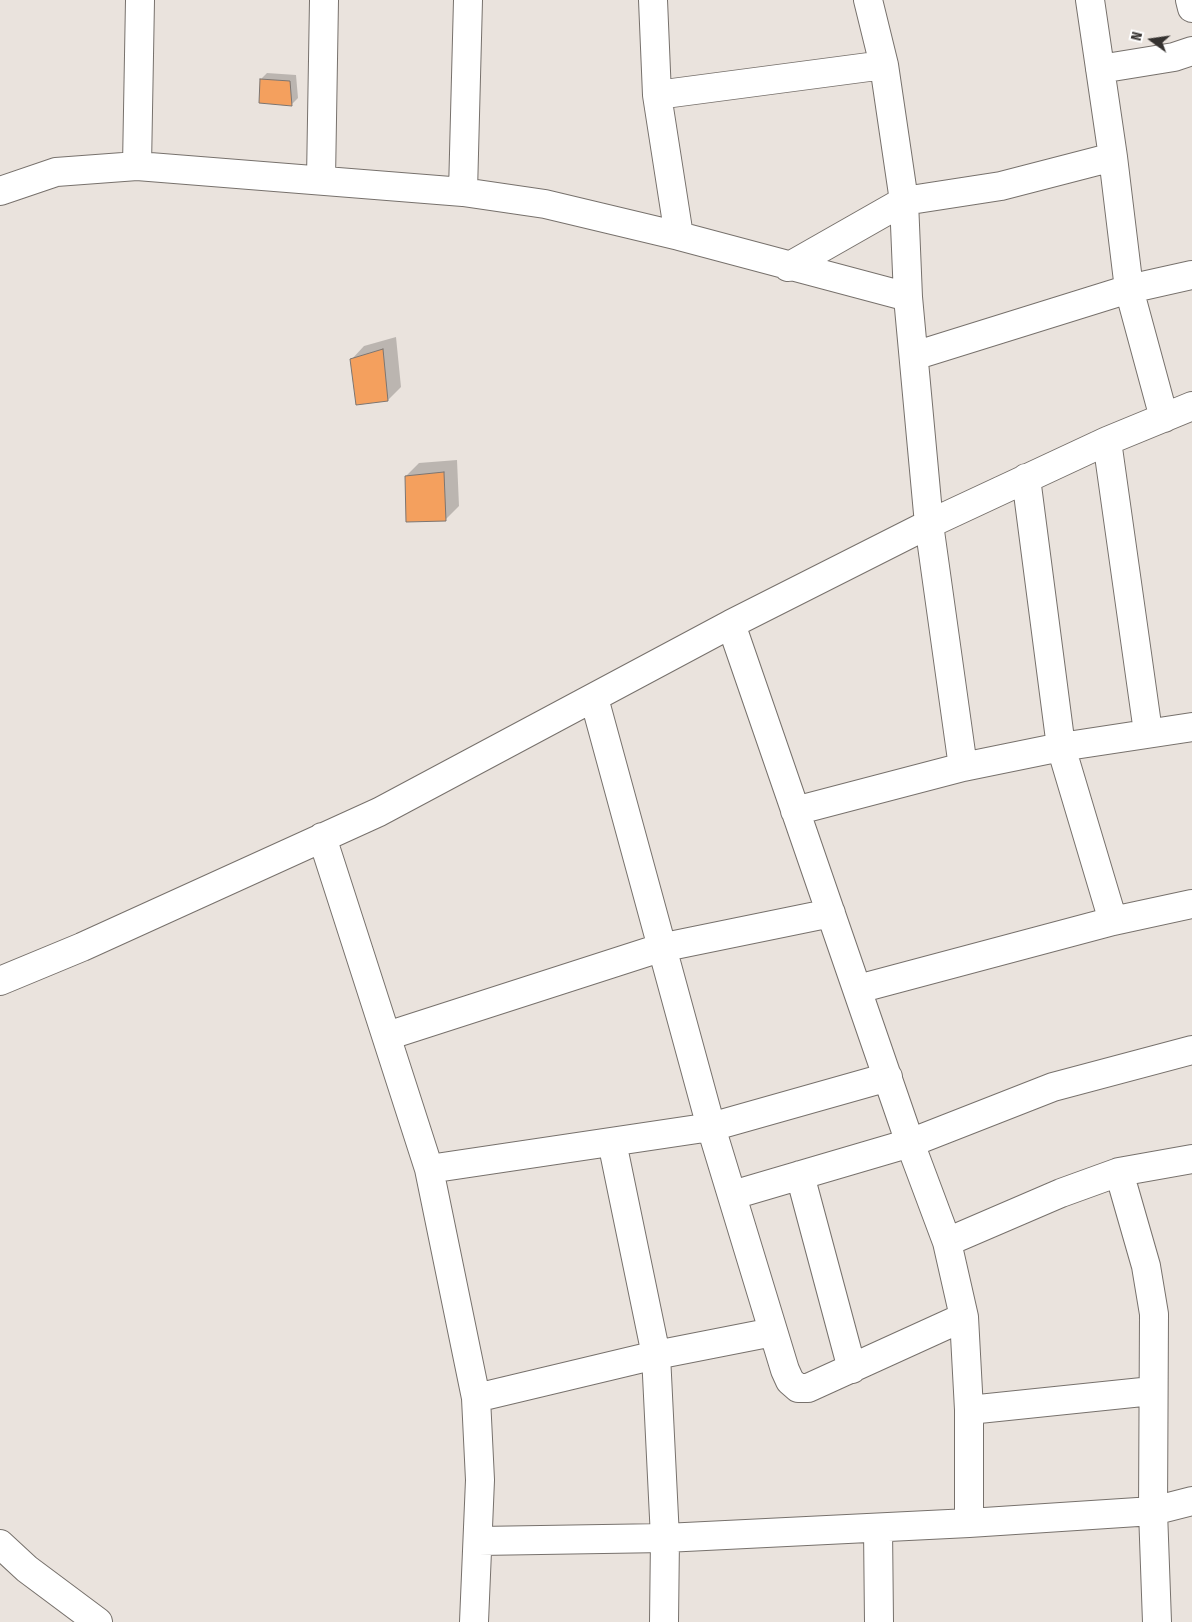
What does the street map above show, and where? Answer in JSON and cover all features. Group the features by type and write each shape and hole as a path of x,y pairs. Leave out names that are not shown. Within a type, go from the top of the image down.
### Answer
{"street":[{"path":"137,166 140,0"},
{"path":"321,179 324,0"},
{"path":"464,192 468,0"},
{"path":"653,0 657,95 679,236"},
{"path":"868,0 884,65 904,200 908,297 929,524 963,767"},
{"path":"1090,0 1113,157 1129,289 1164,418"},
{"path":"1190,0 1192,8"},
{"path":"1100,69 1174,57 1192,51"},
{"path":"657,95 884,65"},
{"path":"788,267 904,200 1002,186 1113,157"},
{"path":"0,191 56,172 137,166 321,179 464,192 545,204 679,236 788,267 908,297"},
{"path":"914,356 1129,289 1192,276"},
{"path":"0,981 91,943 379,812 731,624 929,524 1107,441 1192,406"},
{"path":"1107,441 1148,732"},
{"path":"1026,478 1061,747 1114,922"},
{"path":"731,624 910,1143 947,1242 964,1317 969,1410 969,1523"},
{"path":"594,698 660,948 711,1127 773,1332 790,1381 798,1388 808,1388 964,1317"},
{"path":"795,811 963,767 1061,747 1148,732 1192,727"},
{"path":"322,837 429,1169 476,1398 480,1480 479,1541 474,1622"},
{"path":"858,989 1114,922 1192,904"},
{"path":"387,1036 660,948 831,912"},
{"path":"733,1195 910,1143 1053,1087 1192,1050"},
{"path":"429,1169 711,1127 888,1077"},
{"path":"612,1142 656,1355 665,1538 664,1622"},
{"path":"947,1242 1060,1193 1119,1172 1192,1159"},
{"path":"1119,1172 1146,1266 1154,1314 1152,1391 1153,1511 1157,1622"},
{"path":"800,1175 852,1369"},
{"path":"476,1398 656,1355 773,1332"},
{"path":"969,1410 1152,1391"},
{"path":"479,1541 665,1538 969,1523 1153,1511 1192,1501"},
{"path":"878,1528 879,1622"},
{"path":"0,1544 27,1569 98,1622"}],"building":[{"path":"260,79 290,81 292,106 259,103"},
{"path":"383,349 388,401 356,405 350,359"},
{"path":"444,472 446,521 406,522 405,476"}]}
